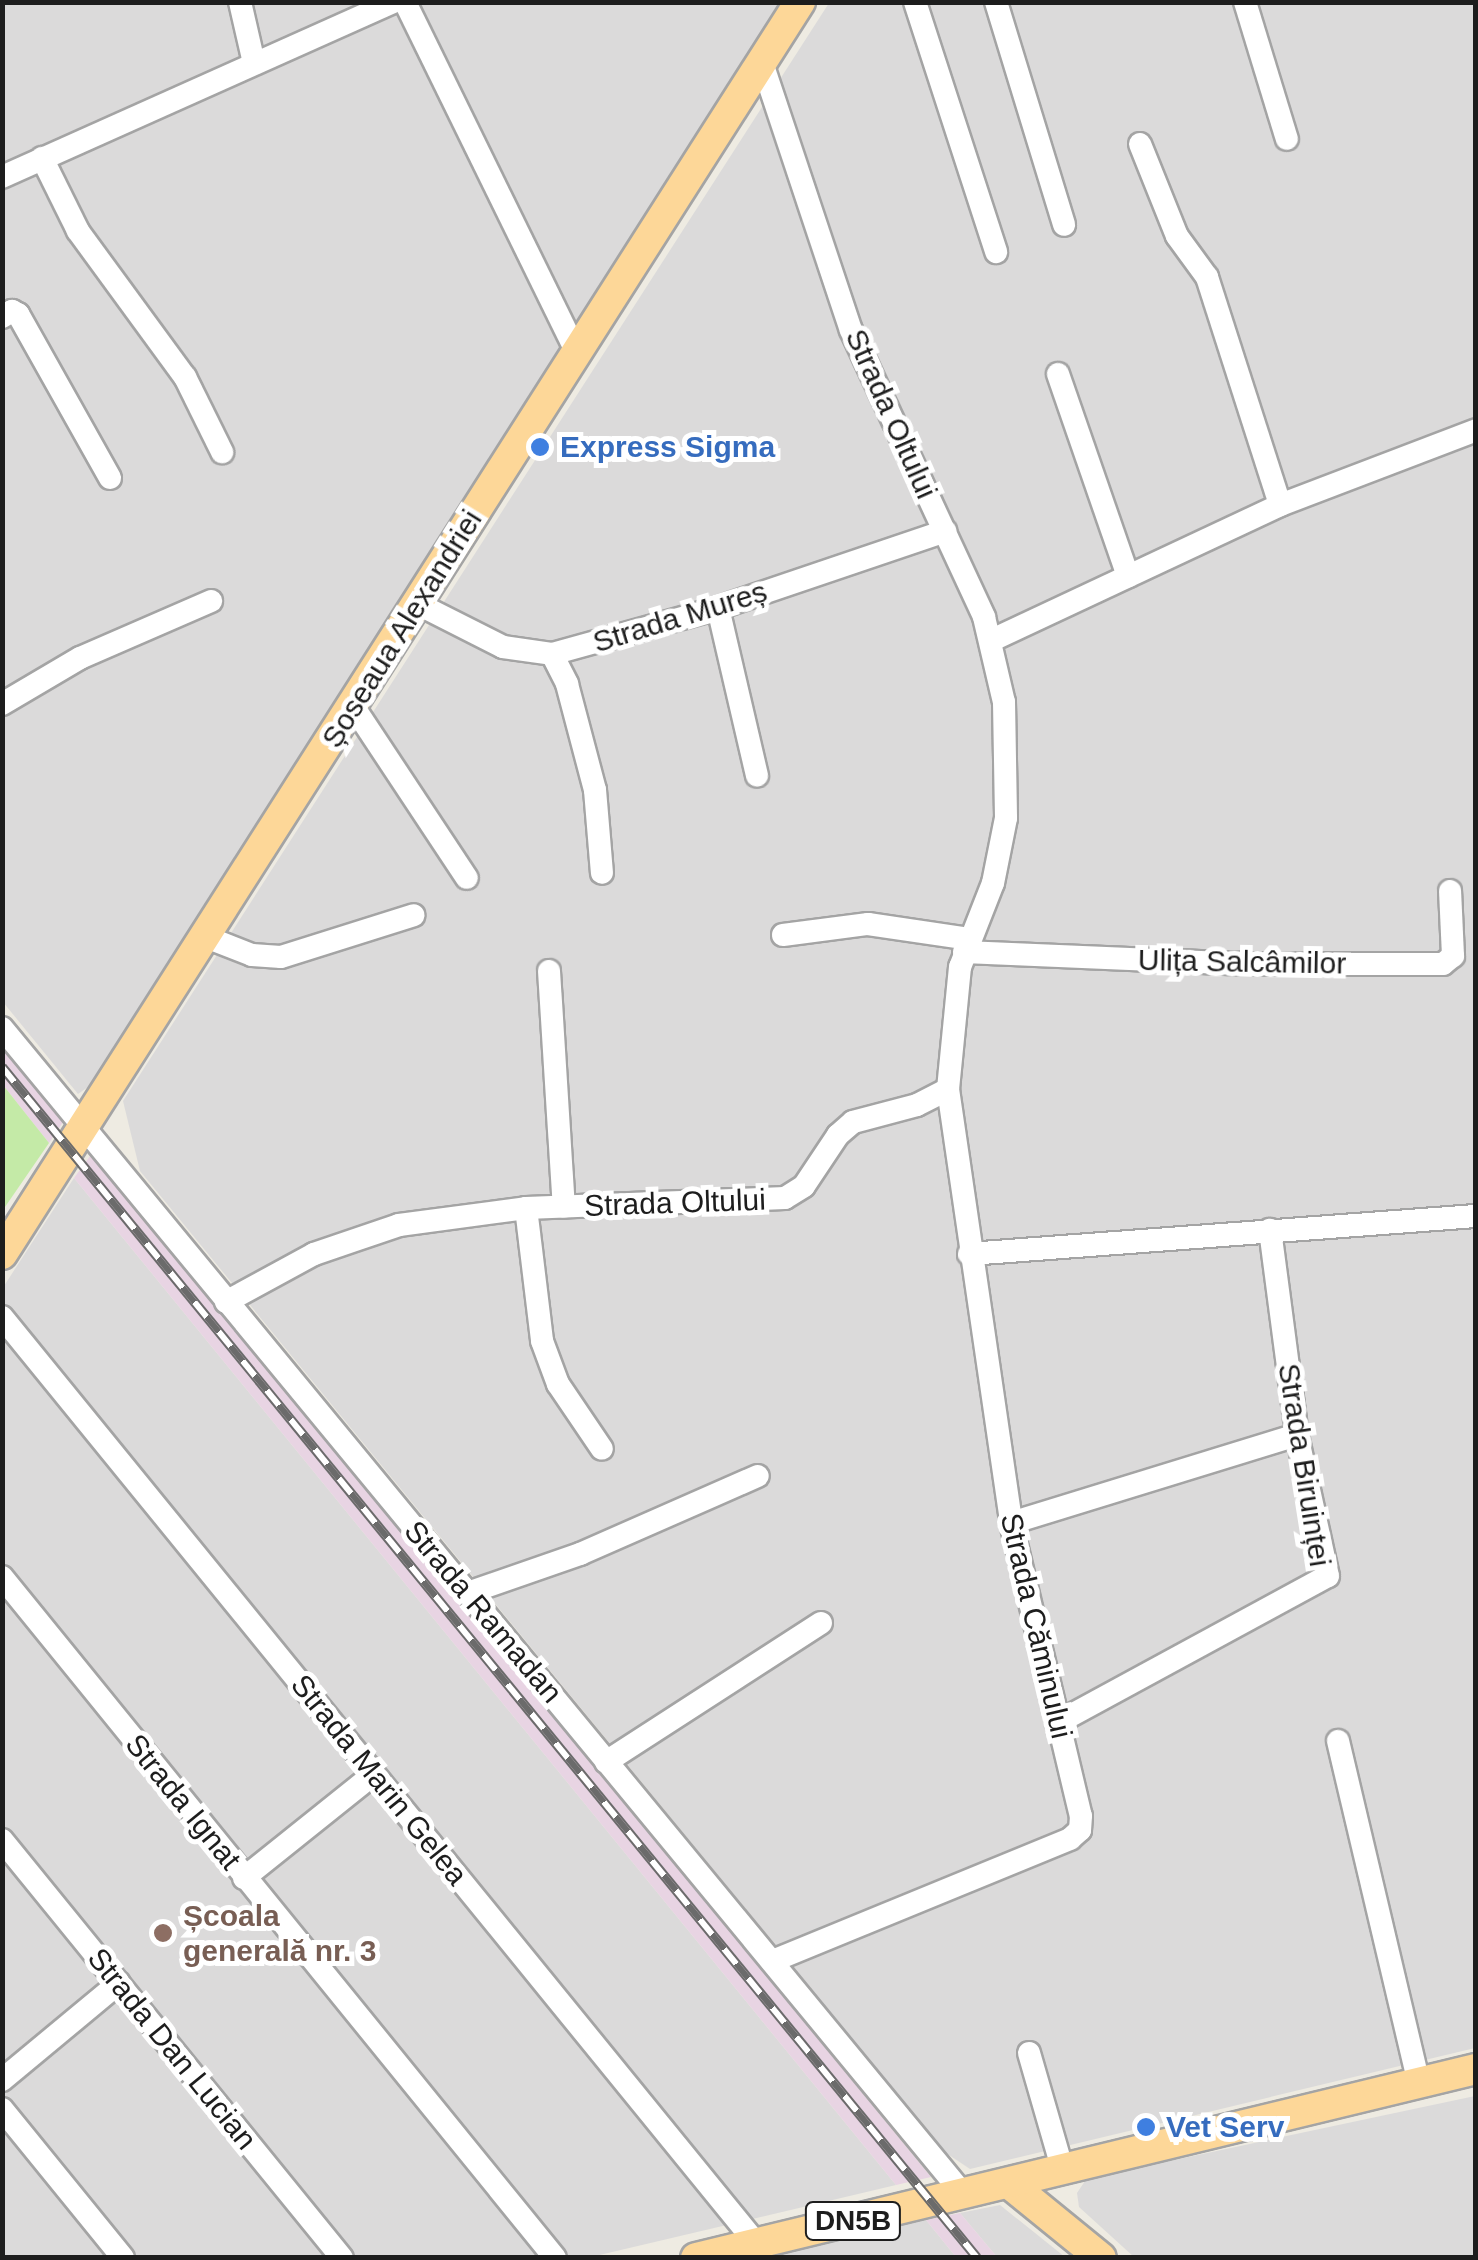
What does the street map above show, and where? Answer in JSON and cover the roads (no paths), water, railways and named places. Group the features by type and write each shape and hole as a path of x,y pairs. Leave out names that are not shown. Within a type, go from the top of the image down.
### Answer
{"main road":[{"name":"Șoseaua Alexandriei","path":"2,1254 800,2"},
{"path":"1010,2184 1476,2070"},
{"path":"1010,2184 1102,2258"},
{"name":"DN5B","path":"696,2258 1010,2184"}],"street":[{"path":"240,2 254,63"},
{"path":"2,177 393,2"},
{"path":"404,2 577,353"},
{"path":"915,2 996,252"},
{"path":"996,2 1064,225"},
{"path":"1245,2 1287,139"},
{"name":"Strada Oltului","path":"226,1302 314,1254 372,1232 462,1214 785,1198 804,1186 838,1135 853,1122 917,1105 948,1088 950,1045 966,946 996,873 1006,818 1004,702 992,640 945,531 884,410 851,330 762,64"},
{"path":"1140,144 1178,236 1208,277 1280,505"},
{"path":"42,158 78,231 186,377 222,452"},
{"path":"2,316 12,311 18,314 110,478"},
{"path":"1058,374 1128,576"},
{"path":"992,640 1280,505 1476,430"},
{"name":"Strada Mureș","path":"418,604 503,647 552,654 718,608 945,531"},
{"path":"2,704 80,658 211,600"},
{"path":"718,608 757,776"},
{"path":"552,654 566,684 595,790 602,873"},
{"path":"353,706 467,878"},
{"name":"Ulița Salcâmilor","path":"966,946 1248,964 1443,964 1453,956 1450,892"},
{"path":"206,937 252,955 281,957 414,915"},
{"path":"783,935 868,924 966,946"},
{"path":"549,971 564,1207"},
{"name":"Strada Ramadan","path":"2,1028 964,2195"},
{"name":"Strada Căminului","path":"772,1961 1070,1839 1080,1830 1081,1816 1011,1522 969,1254 948,1088"},
{"path":"526,1208 542,1341 558,1384 602,1450"},
{"path":"969,1254 1476,1216"},
{"name":"Strada Biruinței","path":"1057,1723 1328,1576 1297,1435 1270,1230"},
{"name":"Strada Marin Gelea","path":"2,1317 756,2243"},
{"path":"1011,1522 1297,1435"},
{"path":"468,1593 580,1554 758,1476"},
{"name":"Strada Ignat","path":"2,1577 555,2258"},
{"path":"606,1762 822,1624"},
{"path":"1338,1741 1419,2084"},
{"path":"244,1878 374,1774"},
{"name":"Strada Dan Lucian","path":"2,1840 342,2258"},
{"path":"2,2080 119,1983"},
{"path":"1029,2054 1063,2171"},
{"path":"2,2109 123,2258"}],"railway":[{"path":"2,1067 977,2258"}],"place":[{"name":"Express Sigma","path":"540,447"},
{"name":"Școala generală nr. 3","path":"163,1933"},
{"name":"Vet Serv","path":"1146,2127"}]}
